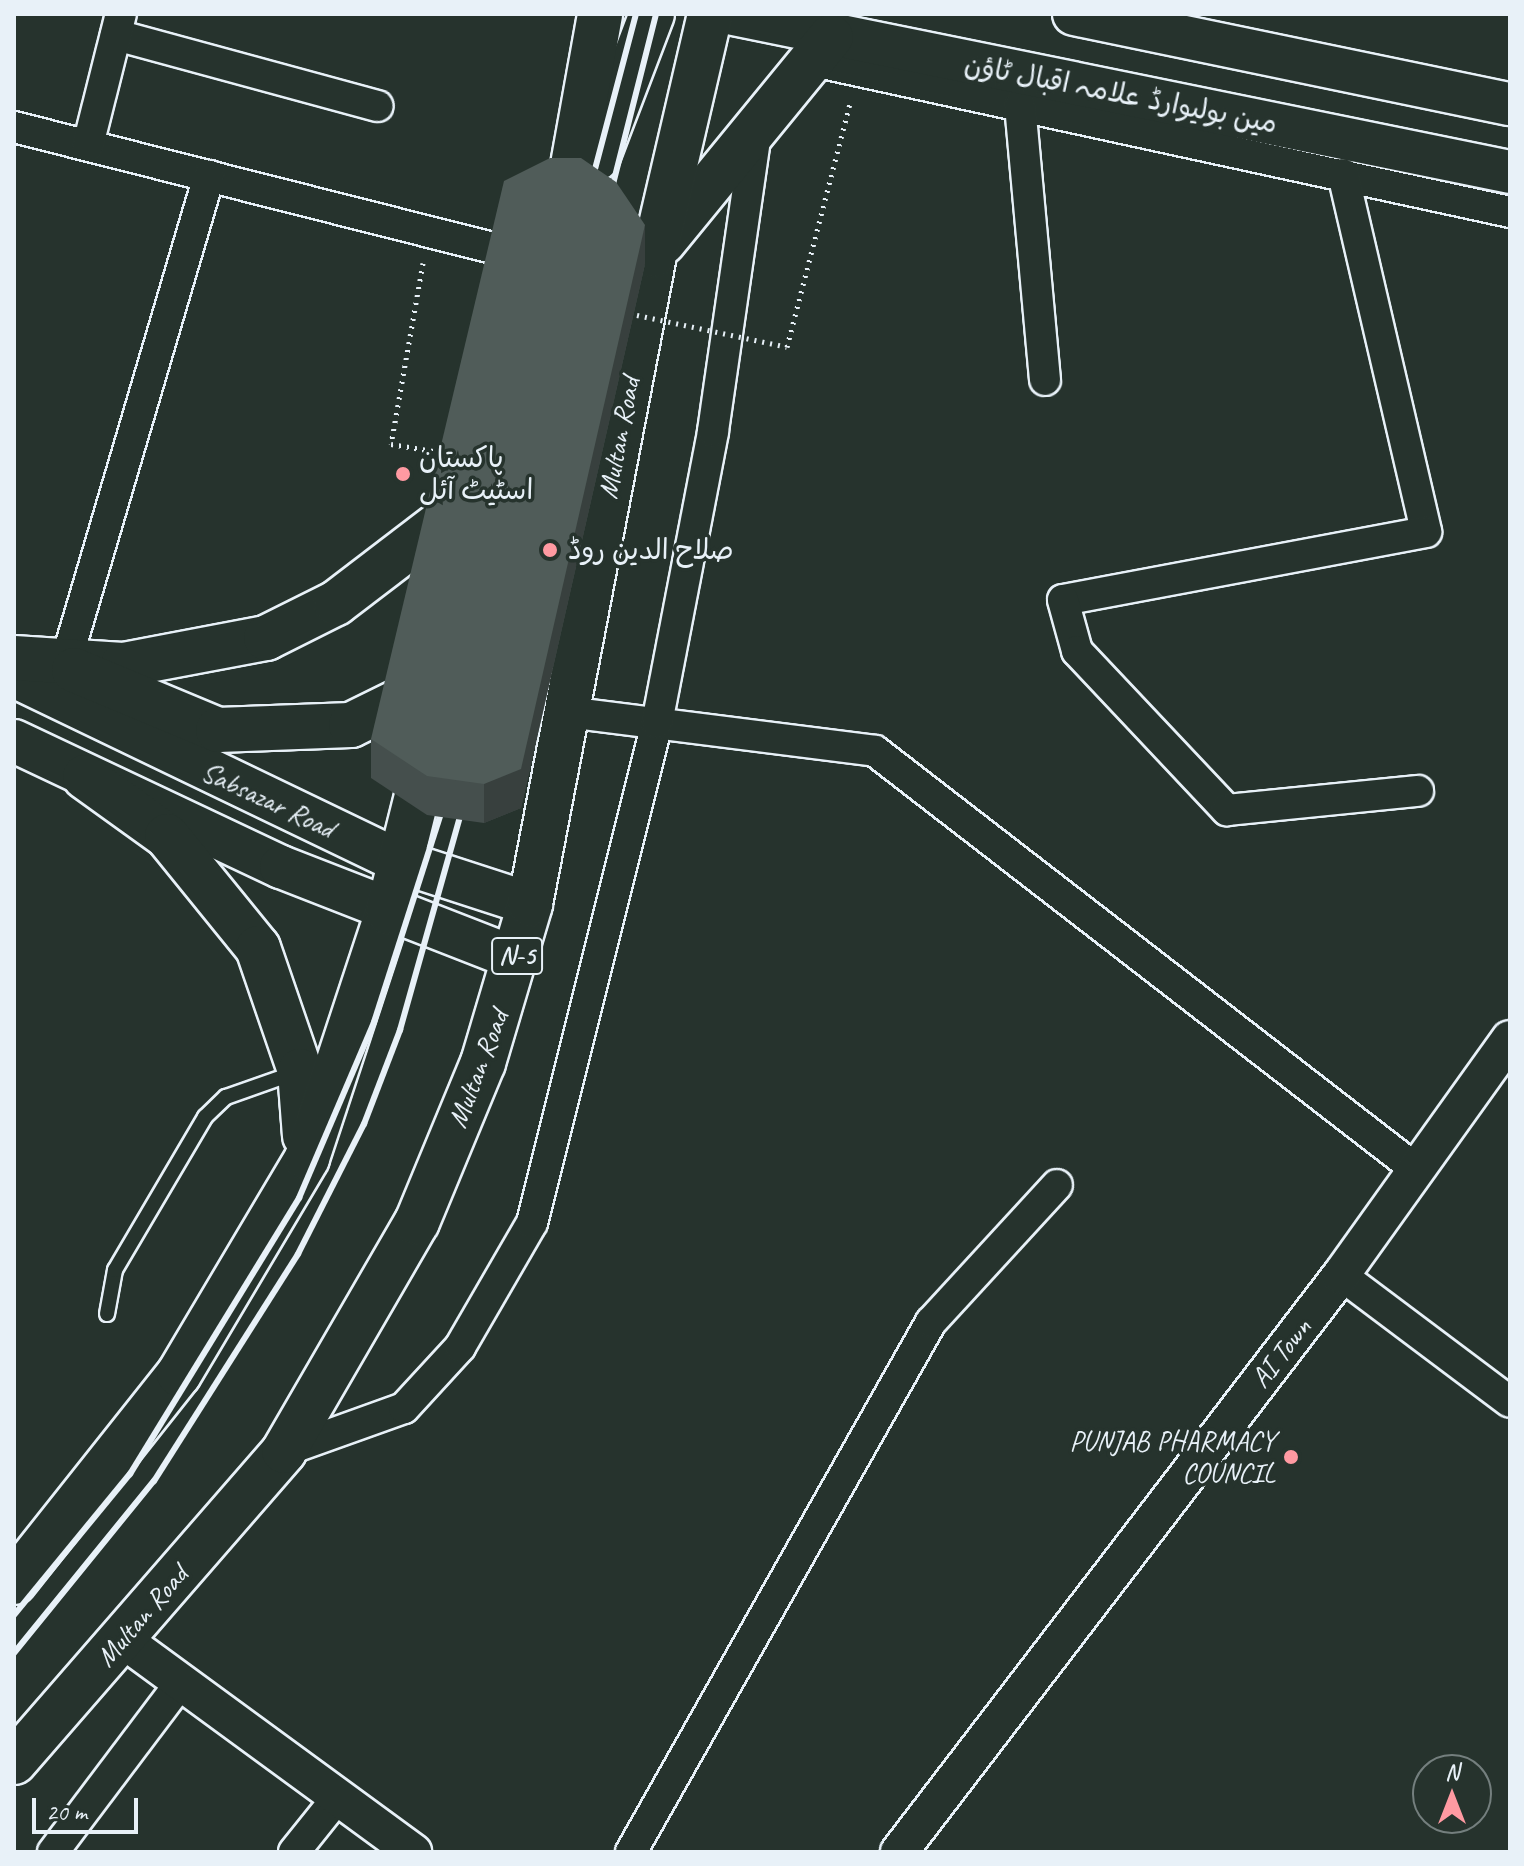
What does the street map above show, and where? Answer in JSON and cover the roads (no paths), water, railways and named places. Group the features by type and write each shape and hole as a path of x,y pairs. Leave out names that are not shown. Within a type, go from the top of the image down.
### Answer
{"main road":[{"path":"553,281 600,14"},
{"path":"553,281 652,14"},
{"name":"Multan Road","path":"14,1762 284,1451 417,1222 517,959 654,255 710,14"},
{"name":"مین بولیوارڈ علامہ اقبال ٹاؤن","path":"733,14 835,55 1510,172"},
{"path":"1074,14 1510,104"},
{"path":"654,255 756,126 835,55"},
{"path":"14,658 65,665 201,655 266,638 336,603 501,476 481,548"},
{"path":"14,1582 179,1374 307,1158 388,912 451,649 420,691 351,725 283,731 218,730 65,665"},
{"name":"Sabsazar Road","path":"14,676 401,862 530,904"},
{"name":"Sabsazar Road","path":"14,741 85,777 388,912 517,959"},
{"path":"85,777 167,836 258,948 300,1071 307,1158"}],"street":[{"path":"88,145 118,25 378,106"},
{"path":"835,55 1020,105 1510,212"},
{"path":"1020,105 1045,380"},
{"path":"284,1451 404,1408 460,1347 532,1223 657,723 713,431 756,126"},
{"path":"14,127 209,176 553,281"},
{"path":"1343,174 1426,532 1063,600 1077,651 1227,810 1418,791"},
{"path":"65,665 209,176"},
{"path":"567,712 840,744 902,767 1417,1170"},
{"name":"AI Town","path":"899,1852 1341,1275 1510,1039"},
{"path":"631,1852 931,1322 1057,1185"},
{"path":"1341,1275 1510,1402"},
{"path":"122,1639 413,1852"},
{"path":"53,1852 181,1682"},
{"path":"294,1852 338,1797"}],"lane":[{"path":"107,1314 115,1270 205,1117 226,1097 300,1071"}],"railway":[{"path":"590,188 636,14"},
{"path":"609,200 656,14"},
{"path":"14,1615 130,1474 299,1198 374,1022 447,795"},
{"path":"14,1653 154,1481 298,1254 364,1124 400,1030 465,799"}],"place":[{"name":"پاکستان اسٹیٹ آئل","path":"403,474"},
{"name":"صلاح الدین روڈ","path":"550,550"},
{"name":"PUNJAB PHARMACY COUNCIL","path":"1291,1457"}]}
